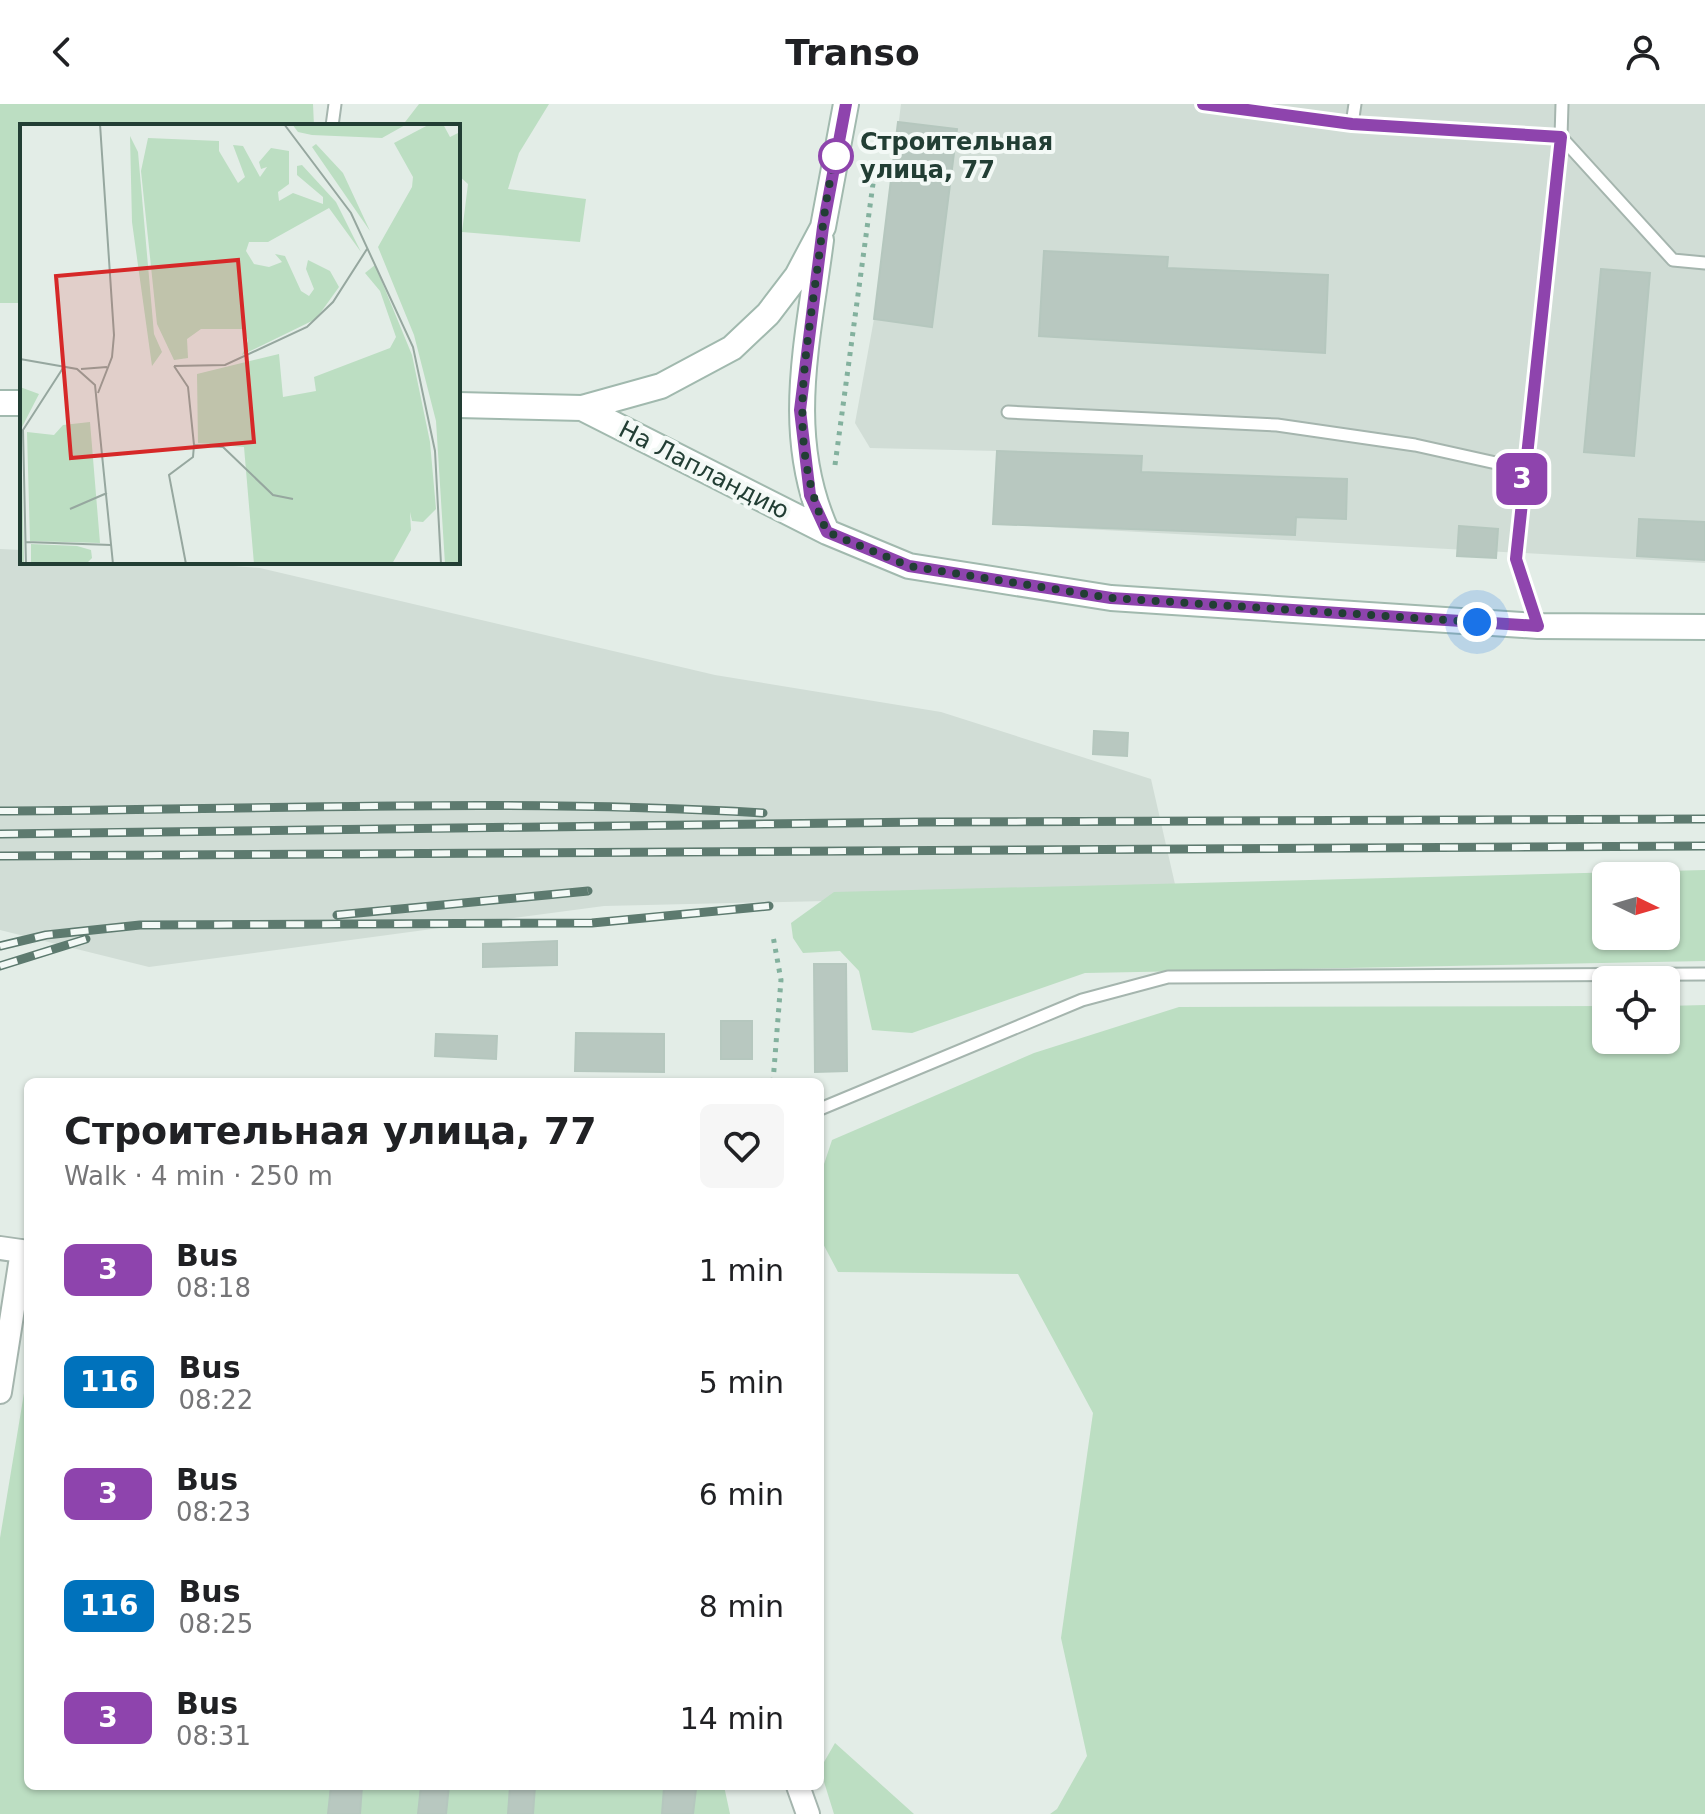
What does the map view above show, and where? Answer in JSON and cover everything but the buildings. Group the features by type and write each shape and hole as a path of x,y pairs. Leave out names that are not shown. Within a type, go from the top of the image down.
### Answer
{"street":[{"path":"827,532 810,495 800,410 823,227 846,104"},
{"path":"460,405 582,408 661,386 732,348 768,314 797,276 823,227"},
{"name":"На Лапландию","path":"582,408 827,532 909,566 1111,598 1538,626 1705,627"},
{"path":"0,1392 17,1250"},
{"path":"799,1790 808,1814"}],"lane":[{"path":"332,124 335,104"},
{"path":"1203,104 1352,124 1561,137 1673,260 1705,263"},
{"path":"1352,124 1355,104"},
{"path":"1538,626 1516,559 1562,104"},
{"path":"1008,412 1277,425 1415,445 1523,469"},
{"path":"824,1107 1082,1000 1168,977 1705,974"}],"path":[{"path":"835,468 834,452 875,169"},
{"path":"773,936 781,980 773,1078"}],"shaded area":[{"path":"901,104 1705,104 1705,563 993,524 997,451 870,448 855,423 874,319"},
{"path":"0,549 20,550 20,564 207,564 260,568 715,675 941,712 1151,779 1177,893 604,906 149,967 0,930"}],"green space":[{"path":"0,104 313,104 314,124 20,124 20,303 0,303"},
{"path":"419,104 549,104 519,153 508,189 586,199 580,242 462,232 468,184 460,177 460,124 404,124"},
{"path":"1705,870 1705,961 1085,973 912,1033 872,1030 859,971 840,951 803,953 793,938 791,923 834,892 1592,873 1592,950 1680,950 1680,871"},
{"path":"1705,1005 1705,1814 1050,1814 1057,1809 1087,1756 1061,1638 1093,1413 1018,1274 838,1272 824,1246 824,1164 832,1140 1034,1053 1179,1007 1592,1006 1592,1054 1680,1054 1680,1006"},
{"path":"24,1393 24,1790 725,1790 730,1814 0,1814 0,1538"},
{"path":"835,1743 914,1814 834,1814 824,1782 824,1762"}],"railway":[{"path":"0,811 572,806 763,813"},
{"path":"0,834 923,822 1705,819"},
{"path":"0,856 1705,846"},
{"path":"337,915 588,891"},
{"path":"0,946 46,935 140,925 592,923 769,906"},
{"path":"0,966 86,939"}],"bus line":[{"name":"3","path":"846,104 823,227 800,410 810,495 827,532 909,566 1111,598 1538,626 1516,559 1523,469 1561,137 1352,124 1203,104"}],"place":[{"name":"Строительная улица, 77","path":"836,156"}],"route":[{"path":"836,156 823,227 800,410 810,495 827,532 909,566 1111,598 1477,622"}]}
